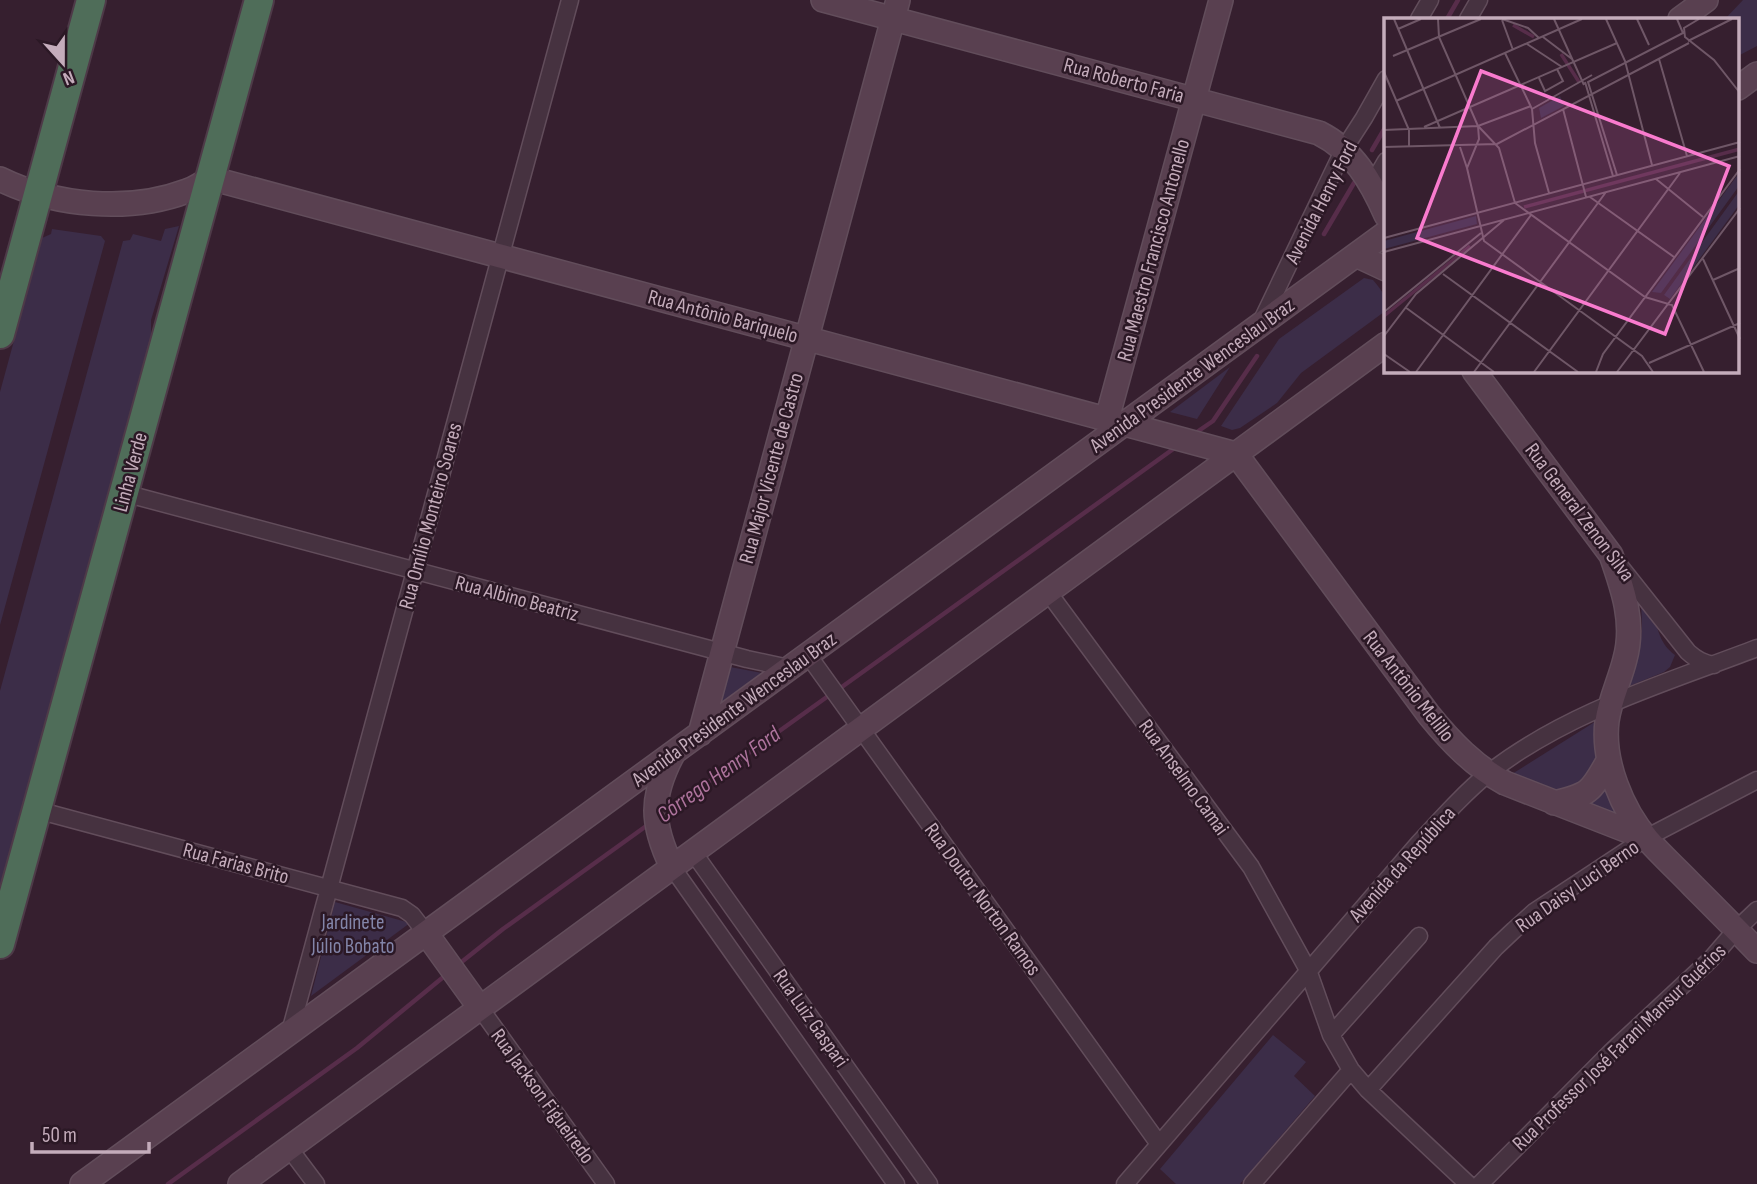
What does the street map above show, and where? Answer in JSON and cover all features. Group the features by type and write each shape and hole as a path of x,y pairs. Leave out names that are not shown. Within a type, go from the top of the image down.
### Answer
{"highway":[{"path":"0,334 91,0"},
{"name":"Linha Verde","path":"0,944 259,0"}],"main road":[{"name":"Rua Roberto Faria","path":"823,0 896,9 1194,99 1319,133 1344,149 1363,172 1384,211"},
{"name":"Rua Maestro Francisco Antonello","path":"1116,421 1194,99 1221,0"},
{"path":"1681,18 1706,0"},
{"name":"Rua Major Vicente de Castro","path":"699,734 896,9"},
{"path":"1740,87 1757,74"},
{"path":"0,179 37,194 73,201 125,204 174,196 211,178"},
{"name":"Rua Antônio Bariquelo","path":"211,178 1236,454"},
{"name":"Avenida Presidente Wenceslau Braz","path":"82,1184 290,1032 431,940 674,752 808,655 1116,421 1259,326 1384,234"},
{"path":"1356,255 1384,268"},
{"path":"240,1184 475,1001 670,862 693,852 857,722 1048,592 1384,345"},
{"name":"Rua General Zenon Silva","path":"1475,373 1611,555"},
{"name":"Rua Antônio Melillo","path":"1236,454 1447,737 1488,774 1522,791 1646,838"},
{"path":"1611,555 1628,609 1630,629 1625,660 1607,723 1608,761 1619,794 1646,838 1757,951"},
{"path":"670,862 657,830 655,802 663,774 674,752"},
{"path":"1554,803 1588,792 1608,761"},
{"path":"431,940 475,1001"}],"street":[{"name":"Rua Omílio Monteiro Soares","path":"290,1032 570,0"},
{"path":"1420,18 1430,0"},
{"path":"1469,18 1479,0"},
{"name":"Avenida Henry Ford","path":"1259,326 1344,149 1384,83"},
{"name":"Avenida Henry Ford","path":"1372,186 1384,165"},
{"name":"Rua Albino Beatriz","path":"124,493 789,668"},
{"name":"Rua General Zenon Silva","path":"1611,555 1688,652 1703,663 1714,665"},
{"name":"Rua Anselmo Camai","path":"1048,592 1251,867 1308,970 1331,1035 1351,1070 1368,1090 1468,1184"},
{"name":"Avenida da República","path":"1125,1184 1418,844 1488,774 1553,731 1591,712 1757,648"},
{"path":"1670,682 1688,652"},
{"name":"Rua Doutor Norton Ramos","path":"808,655 1159,1144"},
{"name":"Rua Daisy Luci Berno","path":"1368,1090 1514,930 1552,900 1646,838 1757,780"},
{"name":"Rua Farias Brito","path":"37,810 408,911 431,940"},
{"name":"Rua Luiz Gaspari","path":"693,852 929,1184"},
{"name":"Rua Luiz Gaspari","path":"670,862 895,1184"},
{"name":"Rua Professor José Farani Mansur Guérios","path":"1480,1184 1612,1051 1711,959 1757,910"},
{"path":"1331,1035 1419,936"},
{"name":"Rua Jackson Figueiredo","path":"475,1001 606,1184"},
{"path":"1252,1184 1351,1070"},
{"path":"289,1148 316,1184"}],"green space":[{"path":"1743,0 1757,0 1757,46 1740,55 1740,18 1726,18"},
{"path":"179,226 151,320 151,338 0,892 0,691 123,241 130,240 133,234 161,241 165,229"},
{"path":"52,229 101,236 105,241 0,625 0,392 42,238 51,234"},
{"path":"1364,278 1373,280 1382,291 1384,312 1301,373 1277,403 1240,428 1232,430 1221,426 1279,339"},
{"path":"1230,367 1197,419 1170,412"},
{"path":"1640,598 1652,614 1663,642 1675,655 1670,667 1664,672 1627,687 1640,643"},
{"path":"725,666 762,673 716,706"},
{"path":"1601,718 1598,758 1580,787 1555,793 1512,774"},
{"path":"1607,780 1628,825 1582,807"},
{"name":"Jardinete Júlio Bobato","path":"335,902 410,923 311,996"},
{"path":"1273,1035 1306,1062 1294,1076 1315,1096 1240,1184 1176,1184 1160,1169"}],"waterway":[{"name":"Córrego Henry Ford","path":"1448,18 1458,0"},
{"name":"Córrego Henry Ford","path":"1372,150 1384,129"},
{"name":"Córrego Henry Ford","path":"1324,234 1354,183"},
{"name":"Córrego Henry Ford","path":"1194,434 1213,421 1257,356"},
{"name":"Córrego Henry Ford","path":"839,689 1176,447"},
{"name":"Córrego Henry Ford","path":"665,813 831,694"},
{"name":"Córrego Henry Ford","path":"459,964 649,824"},
{"name":"Córrego Henry Ford","path":"168,1184 357,1048 447,974"}]}
